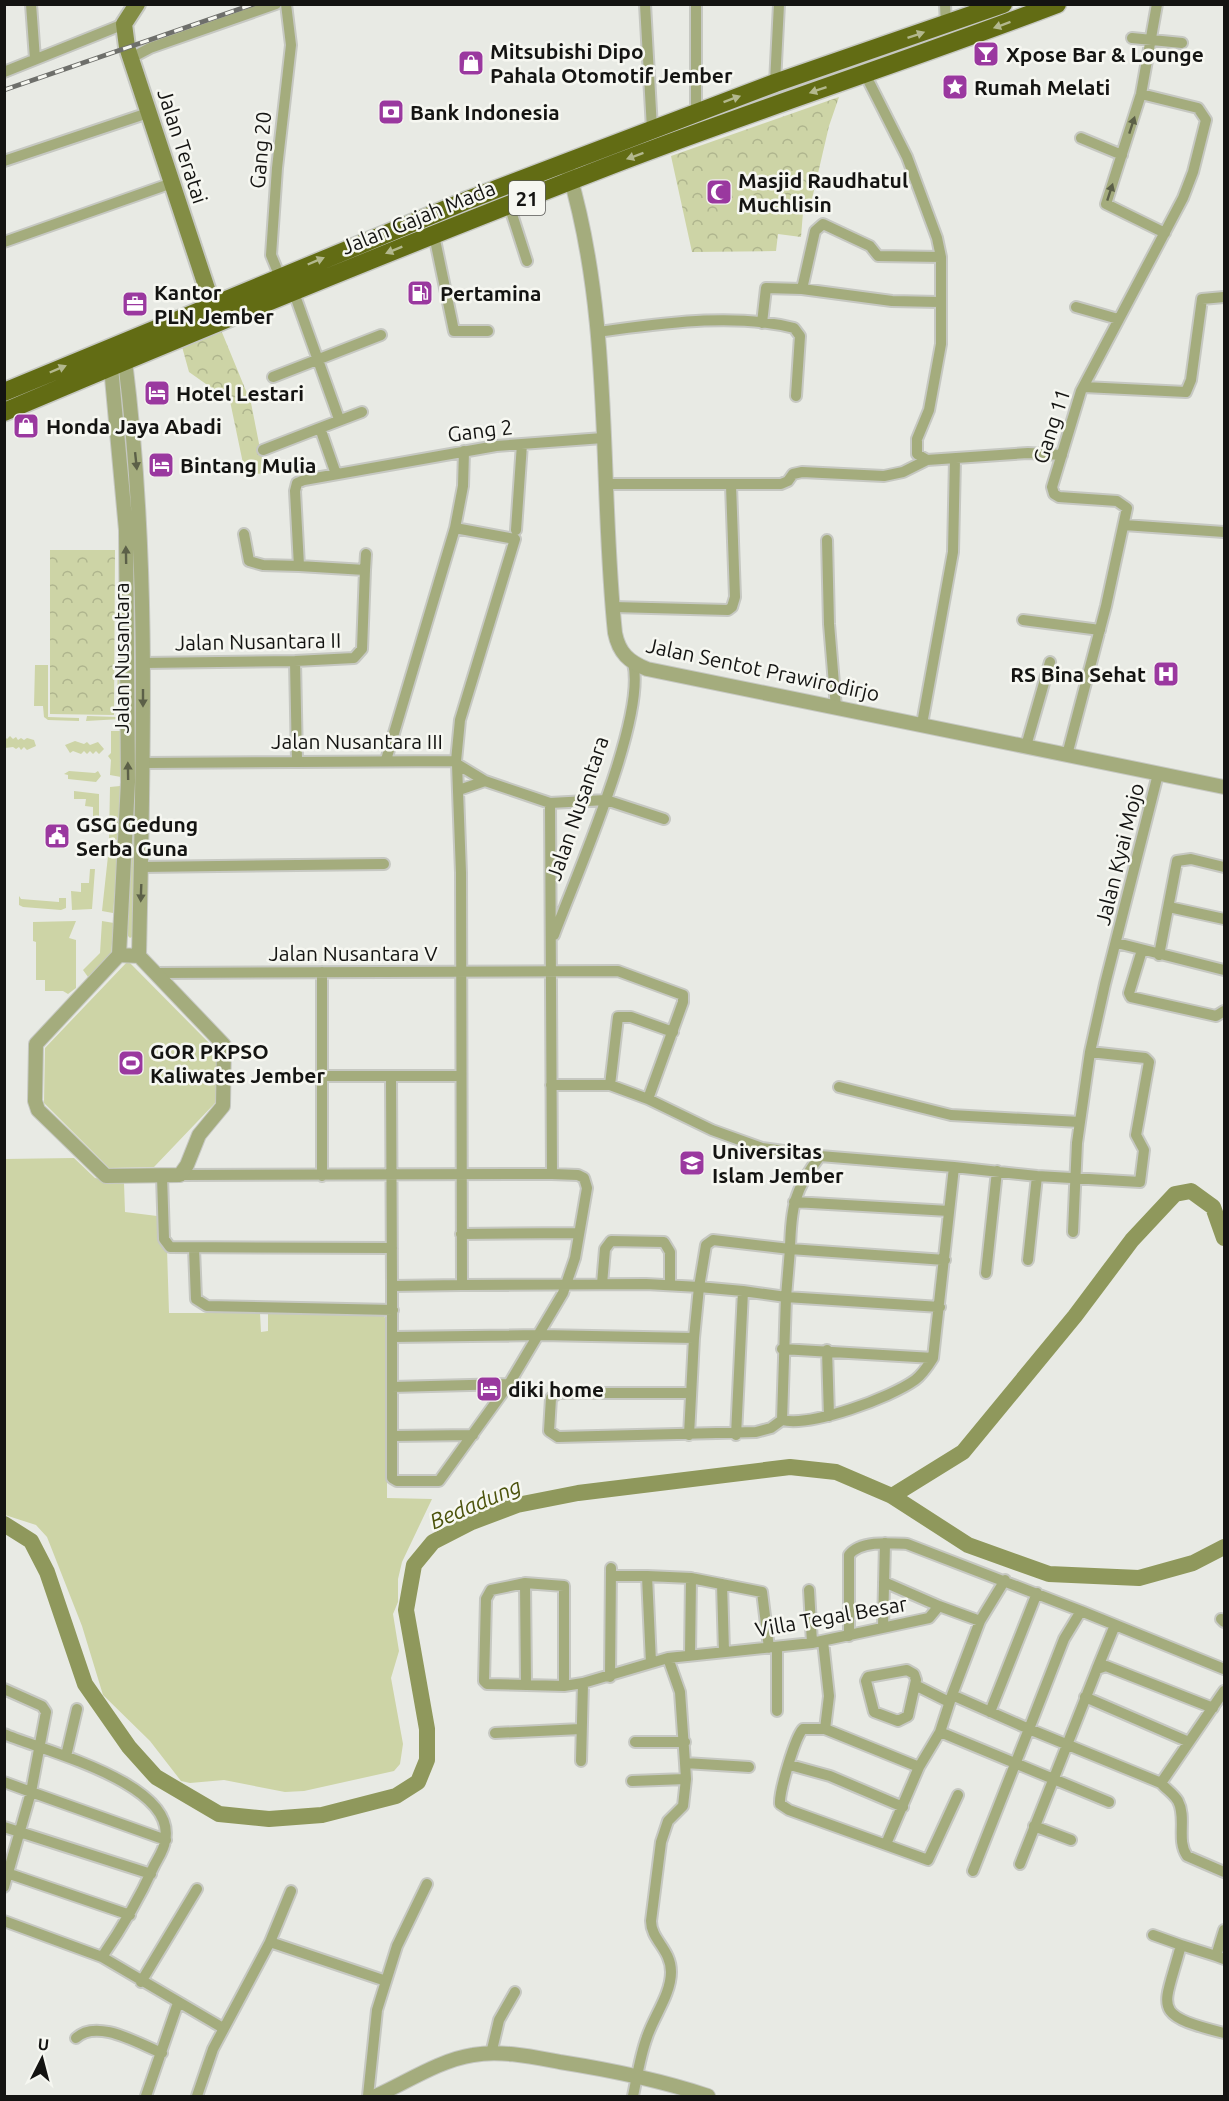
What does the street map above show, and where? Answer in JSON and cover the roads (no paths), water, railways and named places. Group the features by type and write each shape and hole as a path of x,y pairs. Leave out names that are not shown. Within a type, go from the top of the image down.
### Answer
{"highway":[{"name":"Jalan Gajah Mada","path":"4,392 456,204 775,83 1003,4"},
{"name":"Jalan Gajah Mada","path":"4,412 292,290 509,205 1057,4"}],"main road":[{"path":"124,24 137,4"},
{"name":"Jalan Teratai","path":"124,24 131,58 148,113 212,304"}],"street":[{"path":"30,4 34,59"},
{"path":"131,58 150,48 276,4"},
{"name":"Gang 20","path":"280,277 271,255 290,27 286,4"},
{"path":"645,4 652,129"},
{"path":"696,4 696,112"},
{"path":"775,83 779,4"},
{"path":"945,4 946,25"},
{"path":"1157,4 1141,94 1107,205 1165,233"},
{"path":"4,72 124,24"},
{"path":"1132,39 1182,43"},
{"path":"865,74 907,157 937,238 940,257 941,344 929,410 917,439 917,454 927,460"},
{"name":"Gang 11","path":"1124,525 1127,508 1117,501 1059,497 1054,494 1052,487 1084,387 1165,233 1193,172 1206,120 1204,113 1198,108 1141,94"},
{"path":"4,161 148,113"},
{"path":"1081,138 1122,155"},
{"name":"Jalan Sentot Prawirodirjo","path":"566,163 590,271 597,332 617,642 621,651 633,663 647,669 1224,788"},
{"path":"5,239 172,183"},
{"path":"509,205 527,261"},
{"path":"802,289 815,231 823,224 870,246 880,256 940,257"},
{"path":"434,235 454,331 488,331"},
{"path":"762,323 766,288 802,289 892,301 939,302"},
{"path":"292,290 339,419"},
{"path":"1084,387 1186,392 1191,380 1202,299 1224,297"},
{"path":"1076,307 1118,319"},
{"path":"597,332 682,321 762,323 790,327 799,333 796,396"},
{"path":"273,377 381,335"},
{"name":"Jalan Nusantara","path":"118,364 141,529 143,763 139,956"},
{"name":"Jalan Nusantara","path":"118,364 126,530 127,808 119,955"},
{"path":"263,450 362,412"},
{"path":"320,428 336,474"},
{"name":"Gang 2","path":"298,566 295,486 304,480 464,451 603,438"},
{"path":"516,530 522,444"},
{"path":"386,760 455,528 464,486 464,451"},
{"path":"606,484 780,484 788,481 793,474 802,472 884,477 903,472 927,460 1028,453 1062,455"},
{"path":"922,724 952,552 955,459"},
{"path":"613,607 728,610 732,607 735,597 731,485"},
{"path":"1067,755 1100,630 1124,525 1224,532"},
{"path":"455,528 515,539 460,720 457,762 462,1285"},
{"path":"244,534 249,561 263,565 365,570 366,554"},
{"path":"827,540 829,624 836,708"},
{"name":"Jalan Nusantara II","path":"142,663 349,660 359,655 362,649 365,570"},
{"path":"1023,620 1100,630"},
{"path":"295,662 297,761"},
{"path":"1026,746 1050,662"},
{"path":"633,663 636,687"},
{"path":"636,687 647,669"},
{"name":"Jalan Nusantara","path":"551,941 606,800 636,687"},
{"name":"Jalan Nusantara III","path":"143,763 386,760 457,762 484,781 550,802 606,800 664,819"},
{"name":"Jalan Kyai Mojo","path":"1073,1232 1074,1179 1090,1053 1158,774"},
{"path":"459,790 484,781"},
{"path":"550,802 552,1174"},
{"path":"127,808 142,808"},
{"path":"1159,955 1175,864 1186,859 1224,867"},
{"path":"142,867 384,864"},
{"path":"1168,907 1224,920"},
{"name":"Jalan Kyai Mojo","path":"1117,944 1224,970"},
{"path":"1142,950 1129,993 1131,997 1216,1016 1224,1011"},
{"path":"180,1175 187,1165 199,1135 223,1106 224,1048 222,1043 139,956 119,955 36,1044 35,1101 38,1110 106,1176 391,1176 552,1174 578,1175 584,1178 586,1188 575,1258 566,1286 540,1335 509,1384 442,1478 433,1482 394,1480 391,1176 391,1076"},
{"name":"Jalan Nusantara V","path":"156,973 618,971 683,995 683,1002 673,1032"},
{"path":"322,972 322,1176"},
{"path":"610,1085 618,1017 631,1017 673,1032 648,1099"},
{"path":"551,1085 610,1085 648,1099 712,1130 762,1148 820,1156 1137,1184 1141,1180 1144,1150 1136,1135 1149,1067 1148,1060 1090,1053"},
{"path":"322,1076 461,1076"},
{"path":"839,1088 951,1115 1080,1122"},
{"path":"782,1420 782,1349 794,1202 801,1181 820,1156"},
{"path":"691,1393 558,1393 551,1398 549,1431 558,1437 736,1435 771,1428 782,1420 802,1423 829,1416 905,1386 925,1371 933,1358 954,1167"},
{"path":"986,1273 997,1172"},
{"path":"162,1176 165,1243 170,1247 392,1248"},
{"path":"1028,1260 1037,1176"},
{"path":"794,1202 949,1211"},
{"path":"461,1233 578,1233"},
{"path":"689,1435 694,1338 699,1287 707,1242 713,1240 790,1249 945,1260"},
{"path":"602,1284 604,1249 611,1241 664,1242 670,1252 670,1284"},
{"path":"194,1248 196,1299 207,1306 393,1310"},
{"path":"392,1286 670,1284 786,1297 940,1307"},
{"path":"736,1435 742,1291"},
{"path":"393,1336 540,1335 694,1338"},
{"path":"782,1349 933,1358"},
{"path":"827,1350 829,1416"},
{"path":"393,1387 509,1384"},
{"path":"393,1436 473,1435"},
{"path":"883,1627 885,1543"},
{"path":"849,1636 849,1555 854,1550 885,1543 907,1544 1005,1580 1224,1669"},
{"path":"610,1677 611,1572 691,1578 762,1592 773,1648 777,1711"},
{"path":"647,1576 651,1663"},
{"path":"690,1654 691,1578"},
{"path":"886,1844 919,1767 940,1732 950,1698 980,1620 1005,1580"},
{"path":"884,1582 939,1606"},
{"path":"526,1684 525,1583 561,1584 565,1588 564,1686"},
{"name":"Villa Tegal Besar","path":"525,1583 494,1588 487,1595 484,1681 490,1684 564,1686 583,1683 610,1677 668,1658 690,1654 773,1648 849,1636 929,1618 939,1606 980,1620"},
{"path":"722,1584 724,1652"},
{"path":"809,1590 829,1696 825,1729"},
{"path":"990,1712 1037,1593"},
{"path":"973,1872 1017,1765 1064,1640 1081,1611"},
{"path":"1020,1864 1065,1745 1115,1625"},
{"path":"633,2097 645,2040 666,1994 671,1975 670,1958 653,1933 651,1921 661,1842 668,1821 683,1806 686,1779 680,1692 668,1658"},
{"path":"1097,1670 1106,1666 1213,1708"},
{"path":"907,1670 914,1674 915,1685 908,1716 903,1720 898,1721 872,1710 866,1681 870,1675 907,1670"},
{"path":"581,1761 583,1683"},
{"path":"915,1685 990,1712 1161,1783 1177,1799 1180,1806 1182,1845 1187,1856 1224,1872"},
{"path":"4,1689 45,1709 31,1792 4,1887"},
{"path":"1161,1783 1224,1691"},
{"path":"1085,1697 1189,1742"},
{"path":"66,1756 77,1710"},
{"path":"495,1733 581,1729"},
{"path":"919,1767 825,1729 803,1729 798,1734 780,1796 781,1806 926,1860 931,1859 958,1795"},
{"path":"940,1732 1108,1802"},
{"path":"4,1734 116,1776 138,1792 163,1818 166,1840 130,1915 102,1958"},
{"path":"635,1742 685,1742"},
{"path":"685,1764 749,1767"},
{"path":"790,1765 830,1776 903,1807"},
{"path":"632,1781 686,1779"},
{"path":"4,1782 166,1840"},
{"path":"1034,1826 1071,1840"},
{"path":"4,1827 150,1874"},
{"path":"7,1873 130,1915"},
{"path":"368,2097 375,2019 397,1946 427,1884"},
{"path":"141,1982 197,1889"},
{"path":"197,2097 223,2028 270,1942 291,1891"},
{"path":"4,1921 102,1958 223,2028"},
{"path":"1153,1935 1220,1958 1224,1930"},
{"path":"270,1942 386,1981"},
{"path":"1181,1946 1166,1994 1168,2010 1198,2026 1224,2033"},
{"path":"491,2054 499,2020 515,1992"},
{"path":"146,2097 178,2003"},
{"path":"76,2038 82,2033 100,2031 162,2053"},
{"path":"376,2097 453,2060 491,2054 528,2056 638,2076 708,2097"}],"waterway":[{"path":"892,1496 963,1452 1075,1316 1132,1240 1175,1194 1191,1191 1213,1207 1224,1238"},
{"name":"Bedadung","path":"4,1524 31,1541 47,1572 85,1684 129,1747 156,1777 219,1814 269,1819 322,1815 396,1796 418,1782 427,1760 427,1729 406,1610 414,1565 433,1542 472,1522 517,1505 578,1493 790,1467 836,1472 892,1496 968,1545 1049,1574 1139,1578 1193,1563 1224,1547"}],"railway":[{"path":"4,90 254,4"}],"place":[{"name":"Xpose Bar & Lounge","path":"986,54"},
{"name":"Mitsubishi Dipo Pahala Otomotif Jember","path":"471,63"},
{"name":"Rumah Melati","path":"955,87"},
{"name":"Bank Indonesia","path":"391,112"},
{"name":"Masjid Raudhatul Muchlisin","path":"719,192"},
{"name":"Pertamina","path":"420,293"},
{"name":"Kantor PLN Jember","path":"135,304"},
{"name":"Hotel Lestari","path":"157,393"},
{"name":"Honda Jaya Abadi","path":"26,426"},
{"name":"Bintang Mulia","path":"161,465"},
{"name":"RS Bina Sehat","path":"1166,674"},
{"name":"GSG Gedung Serba Guna","path":"57,836"},
{"name":"GOR PKPSO Kaliwates Jember","path":"131,1063"},
{"name":"Universitas Islam Jember","path":"692,1163"},
{"name":"diki home","path":"489,1389"}]}
